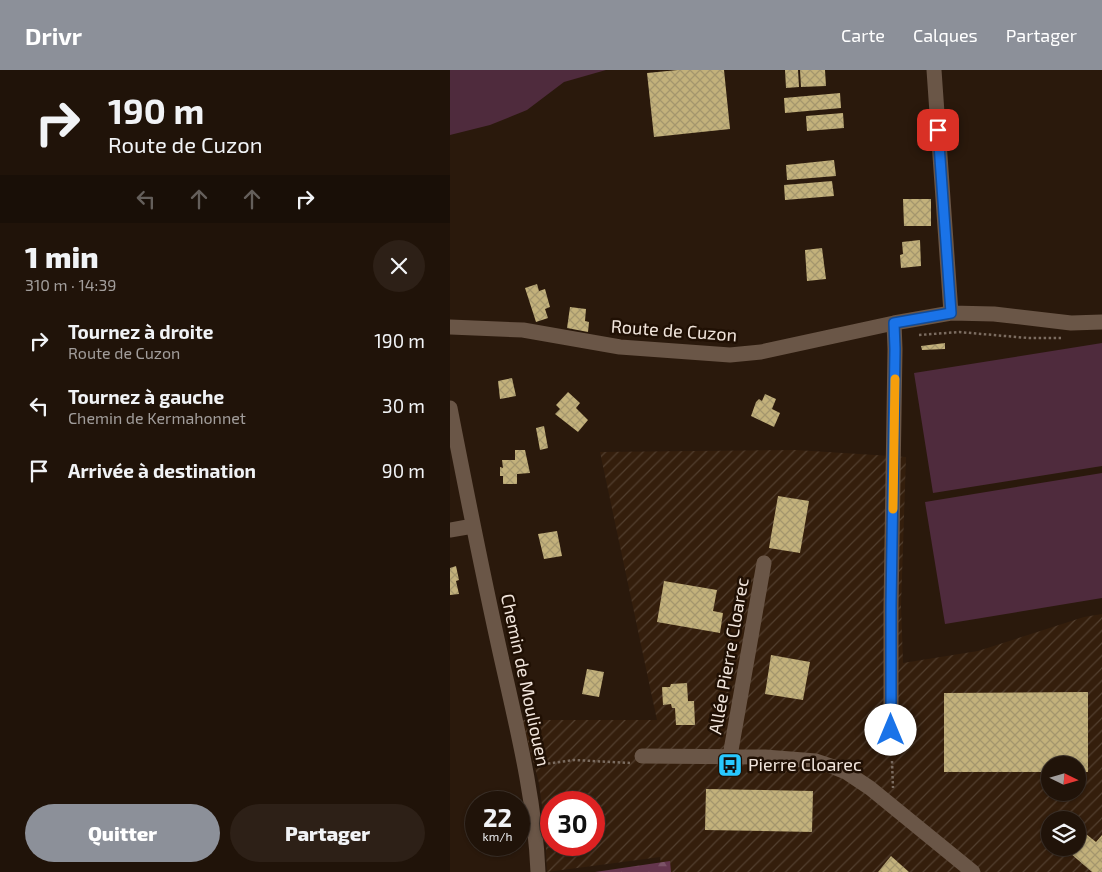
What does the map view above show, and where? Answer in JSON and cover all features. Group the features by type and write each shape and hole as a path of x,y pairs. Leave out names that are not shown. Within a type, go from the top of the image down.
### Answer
{"street":[{"path":"934,70 951,313"},
{"name":"Route de Cuzon","path":"450,327 522,330 620,347 694,354 736,355 761,352 894,323 951,313 999,314 1070,323 1102,322"},
{"path":"891,748 894,323"},
{"name":"Chemin de Mouliouen","path":"450,408 524,767 535,836 538,872"},
{"path":"450,530 473,526"},
{"name":"Allée Pierre Cloarec","path":"730,756 764,563"},
{"path":"642,756 782,758 816,762 830,766 858,779 973,872"}],"path":[{"path":"915,335 959,332 1028,338 1064,338"},
{"path":"891,748 894,807"},
{"path":"524,767 574,760 638,763 642,756"}],"shaded area":[{"path":"450,70 606,70 564,82 527,110 490,125 450,135"},
{"path":"1102,343 1102,466 933,493 914,373"},
{"path":"796,450 906,457 901,606 903,663 978,651 1084,617 1102,614 1102,872 662,872 660,857 547,872 546,856 605,856 605,791 540,791 522,720 657,720 600,452"},
{"path":"1102,473 1102,598 945,624 925,502"}],"green space":[{"path":"670,861 671,872 595,872"}],"building":[{"path":"678,70 724,70 730,129 654,137 647,73"},
{"path":"785,70 798,70 799,87 786,88"},
{"path":"800,70 825,70 826,86 801,87"},
{"path":"840,93 841,108 785,113 784,98"},
{"path":"843,113 844,128 807,131 806,116"},
{"path":"834,160 836,176 787,180 786,165"},
{"path":"832,181 834,196 785,200 784,185"},
{"path":"903,199 931,199 931,226 904,226"},
{"path":"920,240 921,266 901,268 902,242"},
{"path":"822,248 826,279 807,281 805,250"},
{"path":"537,284 539,291 545,289 550,307 545,309 548,318 536,322 525,288"},
{"path":"570,307 586,309 585,321 589,322 588,332 567,328"},
{"path":"945,343 945,349 922,350 921,346"},
{"path":"512,378 516,396 500,399 498,381"},
{"path":"568,392 580,403 576,408 588,420 578,432 555,414 560,409 556,405"},
{"path":"765,394 776,399 772,409 780,413 774,427 751,416 756,402 759,399 762,401"},
{"path":"544,426 548,448 540,450 536,428"},
{"path":"515,450 525,450 530,473 517,474 517,484 503,484 503,476 500,476 500,467 503,468 502,460 515,460"},
{"path":"778,496 809,501 800,553 769,548"},
{"path":"557,531 562,556 544,559 538,534"},
{"path":"456,566 459,580 456,581 459,594 450,595 450,568"},
{"path":"664,581 717,590 713,611 723,613 720,633 657,622"},
{"path":"771,655 810,662 803,700 765,694"},
{"path":"587,669 604,672 599,697 582,694"},
{"path":"687,683 688,701 694,701 695,725 676,725 675,708 672,708 671,704 663,705 662,687 670,687 671,684"},
{"path":"1088,692 1088,772 1086,772 1086,756 1041,756 1041,772 944,772 944,693"},
{"path":"706,789 813,791 812,832 705,830"},
{"path":"1086,834 1096,842 1102,835 1102,872 1092,872 1073,856 1086,856"},
{"path":"891,856 909,872 878,872"}],"slow traffic":[{"path":"893,509 895,379"}],"place":[{"name":"Pierre Cloarec","path":"730,765"}],"route":[{"path":"891,730 894,323 951,313 938,130"}]}
